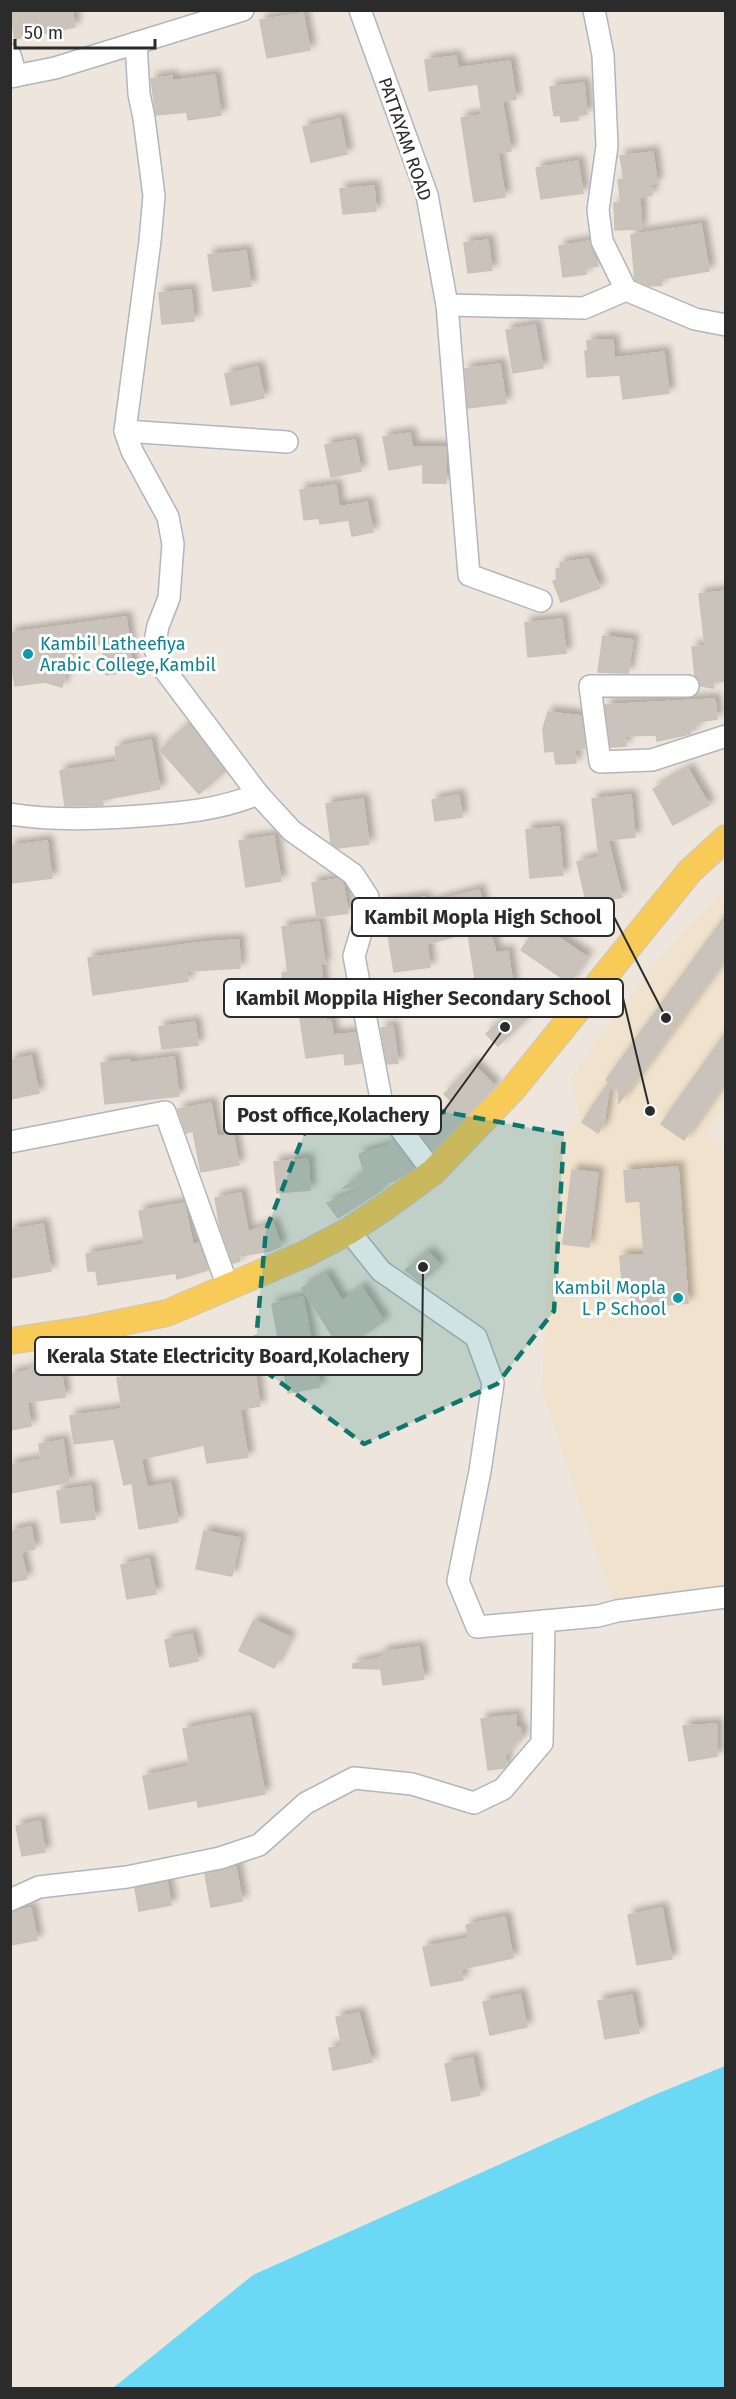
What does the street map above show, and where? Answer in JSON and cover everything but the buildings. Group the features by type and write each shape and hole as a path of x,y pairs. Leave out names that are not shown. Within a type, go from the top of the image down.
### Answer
{"main road":[{"path":"10,1341 89,1329 167,1313 305,1254 349,1231 433,1172 513,1089 690,871 726,838"}],"street":[{"path":"10,55 13,77 55,68 243,10"},
{"name":"PATTAYAM ROAD","path":"360,10 427,195 447,305 469,574 541,601"},
{"path":"594,10 603,55 607,146 598,210 603,242 626,290 695,319 726,325"},
{"path":"136,43 139,94 146,128 154,195 125,431 132,451 168,517 173,544 169,598 158,626 154,647 161,665 258,794 292,831 353,874 368,897 365,919 354,956 382,1104 433,1172"},
{"path":"447,305 584,308 626,290"},
{"path":"125,431 287,442"},
{"path":"688,686 590,686 600,762 652,760 726,736"},
{"path":"10,814 95,820 193,812 237,803 258,794"},
{"path":"10,1142 165,1112 228,1287"},
{"path":"349,1231 381,1271 476,1337 493,1383 480,1471 458,1581 477,1627 598,1616 617,1611 726,1597"},
{"path":"10,1900 39,1887 127,1877 220,1858 259,1845 306,1803 354,1778 412,1784 474,1803 503,1789 542,1743 544,1621"}],"highlighted area":[{"path":"434,1110 564,1134 554,1311 497,1384 364,1444 254,1363 266,1230 310,1119"}],"shaded area":[{"path":"725,889 725,1105 706,1134 726,1152 725,1597 617,1611 542,1389 554,1148 580,1118 571,1078 657,961"}],"water":[{"path":"725,2066 725,2388 113,2388 253,2275 654,2095"}],"place":[{"name":"Kambil Latheefiya Arabic College,Kambil","path":"28,654"},
{"name":"Kambil Mopla High School","path":"666,1018"},
{"name":"Post office,Kolachery","path":"505,1027"},
{"name":"Kambil Moppila Higher Secondary School","path":"650,1111"},
{"name":"Kerala State Electricity Board,Kolachery","path":"423,1267"},
{"name":"Kambil Mopla L P School","path":"678,1298"}]}
